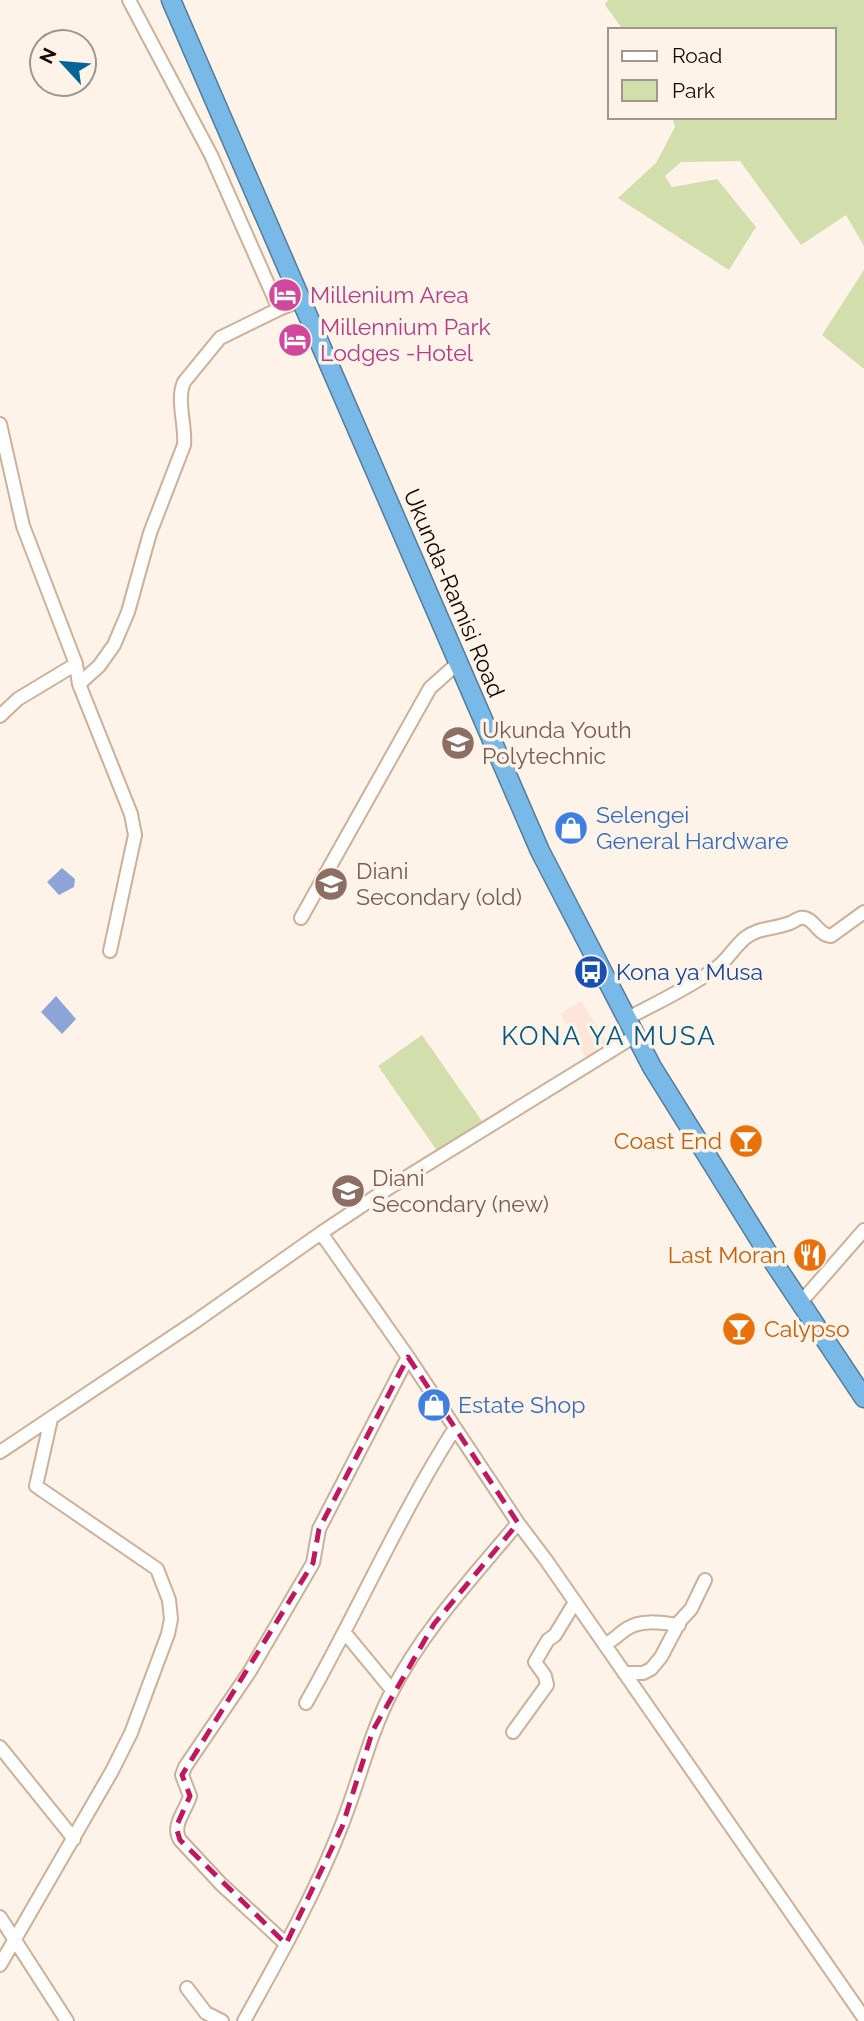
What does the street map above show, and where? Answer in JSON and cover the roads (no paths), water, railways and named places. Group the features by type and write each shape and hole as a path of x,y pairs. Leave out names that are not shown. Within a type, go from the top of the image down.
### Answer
{"highway":[{"name":"Ukunda-Ramisi Road","path":"171,0 540,850 635,1036 704,1153 864,1398"}],"street":[{"path":"129,0 211,155 278,309"},
{"path":"79,684 99,666 114,645 128,612 150,533 184,445 181,389 184,382 220,338 302,300"},
{"path":"0,424 23,526 76,664 79,684 131,814 135,835 110,951"},
{"path":"301,918 430,688 458,663"},
{"path":"0,716 18,699 76,664"},
{"path":"626,1019 719,967 745,938 765,927 789,924 800,918 811,921 820,932 831,936 864,912"},
{"path":"0,1452 196,1321 321,1233 635,1036"},
{"path":"801,1302 864,1230"},
{"path":"321,1233 408,1357 518,1523 864,2018"},
{"path":"286,1944 221,1884 180,1840 176,1826 190,1796 182,1775 250,1671 313,1563 319,1530 408,1357"},
{"path":"0,1965 74,1839 131,1733 168,1634 171,1619 169,1600 157,1569 36,1486 51,1419"},
{"path":"306,1703 429,1471 455,1428"},
{"path":"244,2021 286,1944 342,1826 373,1730 392,1690 435,1624 518,1523"},
{"path":"624,1673 643,1673 651,1669 691,1609 705,1580"},
{"path":"513,1732 547,1685 545,1676 535,1662 575,1602"},
{"path":"604,1644 613,1641 634,1625 678,1625"},
{"path":"345,1633 392,1690"},
{"path":"0,1747 74,1839"},
{"path":"0,1917 67,2021"},
{"path":"187,1988 206,2013 222,2021"}],"water":[{"path":"62,868 75,879 74,887 59,895 47,882"},
{"path":"56,996 76,1019 62,1034 41,1012"}],"place":[{"name":"Millenium Area","path":"285,295"},
{"name":"Millennium Park Lodges -Hotel","path":"295,340"},
{"name":"Ukunda Youth Polytechnic","path":"458,743"},
{"name":"Selengei General Hardware","path":"571,828"},
{"name":"Diani Secondary (old)","path":"331,884"},
{"name":"Kona ya Musa","path":"591,972"},
{"name":"Coast End","path":"746,1141"},
{"name":"Diani Secondary (new)","path":"348,1191"},
{"name":"Last Moran","path":"810,1255"},
{"name":"Calypso","path":"739,1329"},
{"name":"Estate Shop","path":"434,1405"}],"district":[{"name":"KONA YA MUSA","path":"609,1036"}]}
